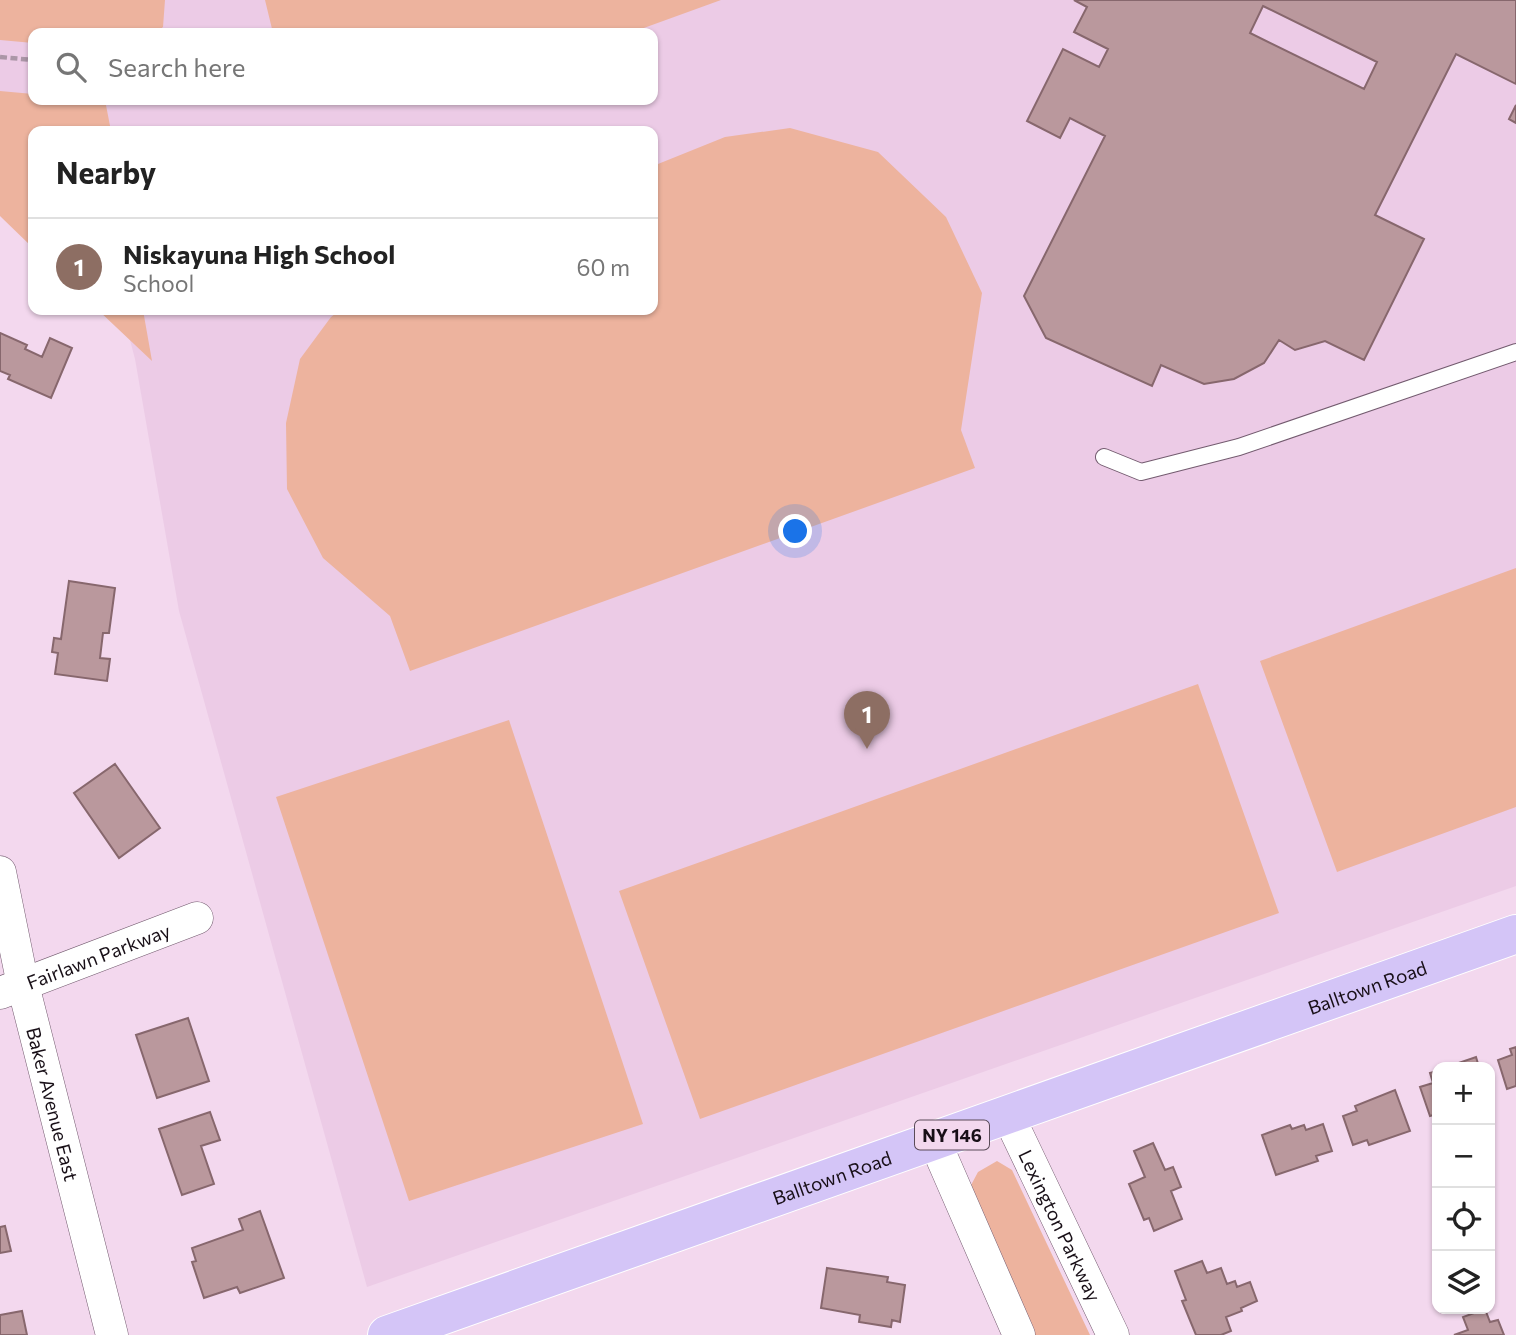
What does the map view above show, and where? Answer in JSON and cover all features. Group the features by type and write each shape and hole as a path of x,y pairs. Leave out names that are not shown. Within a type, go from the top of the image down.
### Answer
{"main road":[{"name":"Balltown Road","path":"387,1335 1516,934"}],"street":[{"name":"Baker Avenue East","path":"0,872 11,989 112,1335"},
{"name":"Fairlawn Parkway","path":"11,989 197,918"},
{"name":"Lexington Parkway","path":"1008,1115 1113,1335"},
{"path":"934,1142 1019,1335"}],"lane":[{"path":"1104,457 1141,472 1166,466 1239,447 1516,352"}],"path":[{"path":"0,57 28,60"}],"shaded area":[{"path":"0,0 1516,0 1516,886 367,1287 179,611 135,359 123,315 658,315 658,126 28,126 28,131 0,131"},
{"path":"0,0 165,0 162,28 28,28 28,43 0,40"},
{"path":"265,0 721,0 644,28 272,28"},
{"path":"0,91 28,94 28,105 106,105 110,126 28,126 28,243 0,216"},
{"path":"790,128 878,152 946,217 982,293 961,430 975,468 410,671 390,616 323,558 287,489 286,423 300,359 334,315 658,315 658,164 725,137"},
{"path":"103,315 144,315 152,361"},
{"path":"1516,568 1516,807 1337,872 1260,661"},
{"path":"1198,684 1279,913 700,1119 619,891"},
{"path":"509,720 643,1124 409,1201 276,797"},
{"path":"997,1161 1012,1170 1090,1335 1035,1335 970,1187 978,1172"}],"building":[{"path":"1074,0 1516,0 1516,84 1456,54 1375,215 1424,239 1364,360 1325,341 1295,350 1279,340 1264,363 1234,379 1204,384 1161,365 1152,386 1046,338 1024,296 1105,136 1070,118 1060,138 1027,121 1063,49 1099,67 1108,49 1074,32 1087,7","holes":["1263,6 1377,62 1364,89 1250,33"]},
{"path":"1516,105 1516,123 1509,119"},
{"path":"0,333 27,345 25,349 42,357 50,338 72,348 51,398 8,379 10,375 0,371"},
{"path":"69,581 115,588 109,633 103,633 100,658 110,659 107,681 55,674 58,653 52,652 54,638 61,639"},
{"path":"115,764 160,828 119,858 74,793"},
{"path":"188,1018 209,1081 157,1098 136,1035"},
{"path":"1516,1047 1516,1086 1507,1089 1498,1060 1512,1055 1510,1049"},
{"path":"1476,1057 1478,1062 1462,1062"},
{"path":"1432,1083 1432,1115 1430,1116 1420,1087"},
{"path":"1395,1090 1410,1131 1369,1145 1367,1140 1353,1145 1343,1116 1357,1111 1355,1106"},
{"path":"210,1112 220,1140 201,1146 214,1184 182,1195 159,1129"},
{"path":"1323,1124 1332,1151 1316,1156 1318,1161 1276,1175 1262,1135 1290,1125 1292,1129 1304,1125 1306,1130"},
{"path":"1153,1143 1165,1170 1173,1167 1181,1187 1171,1191 1182,1219 1154,1231 1149,1218 1144,1220 1129,1184 1145,1177 1134,1151"},
{"path":"260,1211 284,1278 240,1293 237,1287 204,1298 192,1262 196,1261 192,1248 243,1230 239,1219"},
{"path":"5,1226 11,1251 0,1253 0,1227"},
{"path":"1202,1261 1207,1273 1221,1268 1227,1284 1235,1281 1237,1287 1250,1282 1257,1301 1226,1317 1231,1331 1221,1335 1196,1335 1182,1301 1186,1300 1175,1271"},
{"path":"827,1268 888,1277 887,1282 905,1285 900,1322 892,1320 891,1327 859,1322 860,1315 821,1308"},
{"path":"22,1311 27,1335 0,1335 0,1315"},
{"path":"1487,1314 1490,1322 1498,1320 1504,1335 1454,1335 1468,1330 1463,1317"}],"place":[{"name":"Niskayuna High School","path":"867,749"}]}
